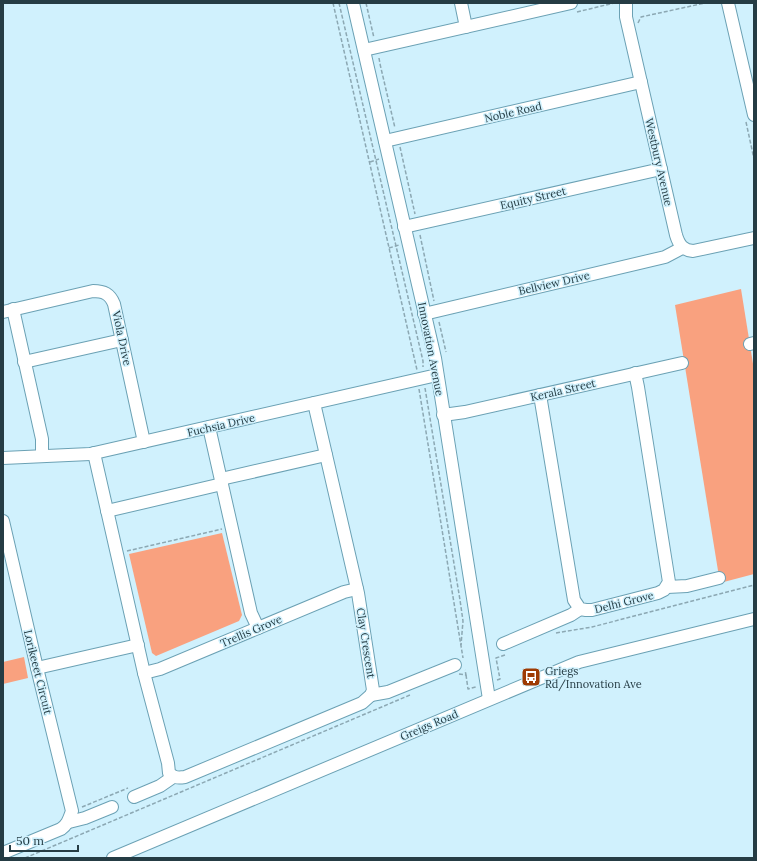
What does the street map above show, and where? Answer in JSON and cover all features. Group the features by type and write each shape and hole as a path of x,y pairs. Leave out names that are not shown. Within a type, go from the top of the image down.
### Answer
{"street":[{"name":"Innovation Avenue","path":"353,3 435,358 489,700"},
{"path":"461,3 466,27"},
{"path":"364,50 568,3"},
{"name":"Westbury Avenue","path":"626,3 626,17 676,235 682,248"},
{"path":"728,3 754,115"},
{"name":"Noble Road","path":"385,141 641,82"},
{"name":"Equity Street","path":"404,227 661,169"},
{"path":"682,248 688,251 693,251 754,238"},
{"name":"Bellview Drive","path":"424,314 666,258 682,248"},
{"name":"Viola Drive","path":"8,310 99,291 107,293 114,304 144,442"},
{"path":"8,310 24,362 42,439 42,456"},
{"path":"24,362 122,340"},
{"name":"Kerala Street","path":"443,415 465,412 682,363"},
{"name":"Delhi Grove","path":"540,395 574,600 580,609 586,610 599,608 658,593 664,590 670,582 635,373"},
{"name":"Fuchsia Drive","path":"3,458 94,453 437,375"},
{"name":"Clay Crescent","path":"314,403 357,589 373,684 371,695"},
{"path":"209,427 252,612 258,628"},
{"path":"94,453 144,673 168,763 169,773 173,777 185,777 362,703 371,695 388,692 460,668"},
{"path":"107,511 326,455"},
{"name":"Lorikeeet Circuit","path":"3,521 71,816"},
{"path":"667,587 687,586 719,578"},
{"name":"Trellis Grove","path":"144,673 160,669 344,592 357,589"},
{"path":"506,648 580,609"},
{"name":"Greigs Road","path":"114,858 578,662 754,619"},
{"path":"37,668 138,645"},
{"path":"131,792 160,786 173,777"},
{"path":"3,854 61,829 71,816 85,818 112,807"}],"path":[{"path":"333,3 420,379 426,393 463,622 460,668 466,675 468,689 500,679 496,658 506,648"},
{"path":"339,3 423,361 420,379 420,402 462,650"},
{"path":"366,3 376,47"},
{"path":"638,28 637,23 641,17 705,3"},
{"path":"419,235 446,352"},
{"path":"117,553 232,527"},
{"path":"556,634 592,628 754,585"},
{"path":"460,668 466,675"},
{"path":"24,858 416,693"},
{"path":"71,816 131,792"}],"shaded area":[{"path":"741,289 754,370 754,574 720,583 675,305"},
{"path":"222,533 242,615 239,621 156,656 152,653 129,554"},
{"path":"24,657 28,678 3,684 3,662"}],"place":[{"name":"Griegs Rd/Innovation Ave","path":"531,677"}]}
